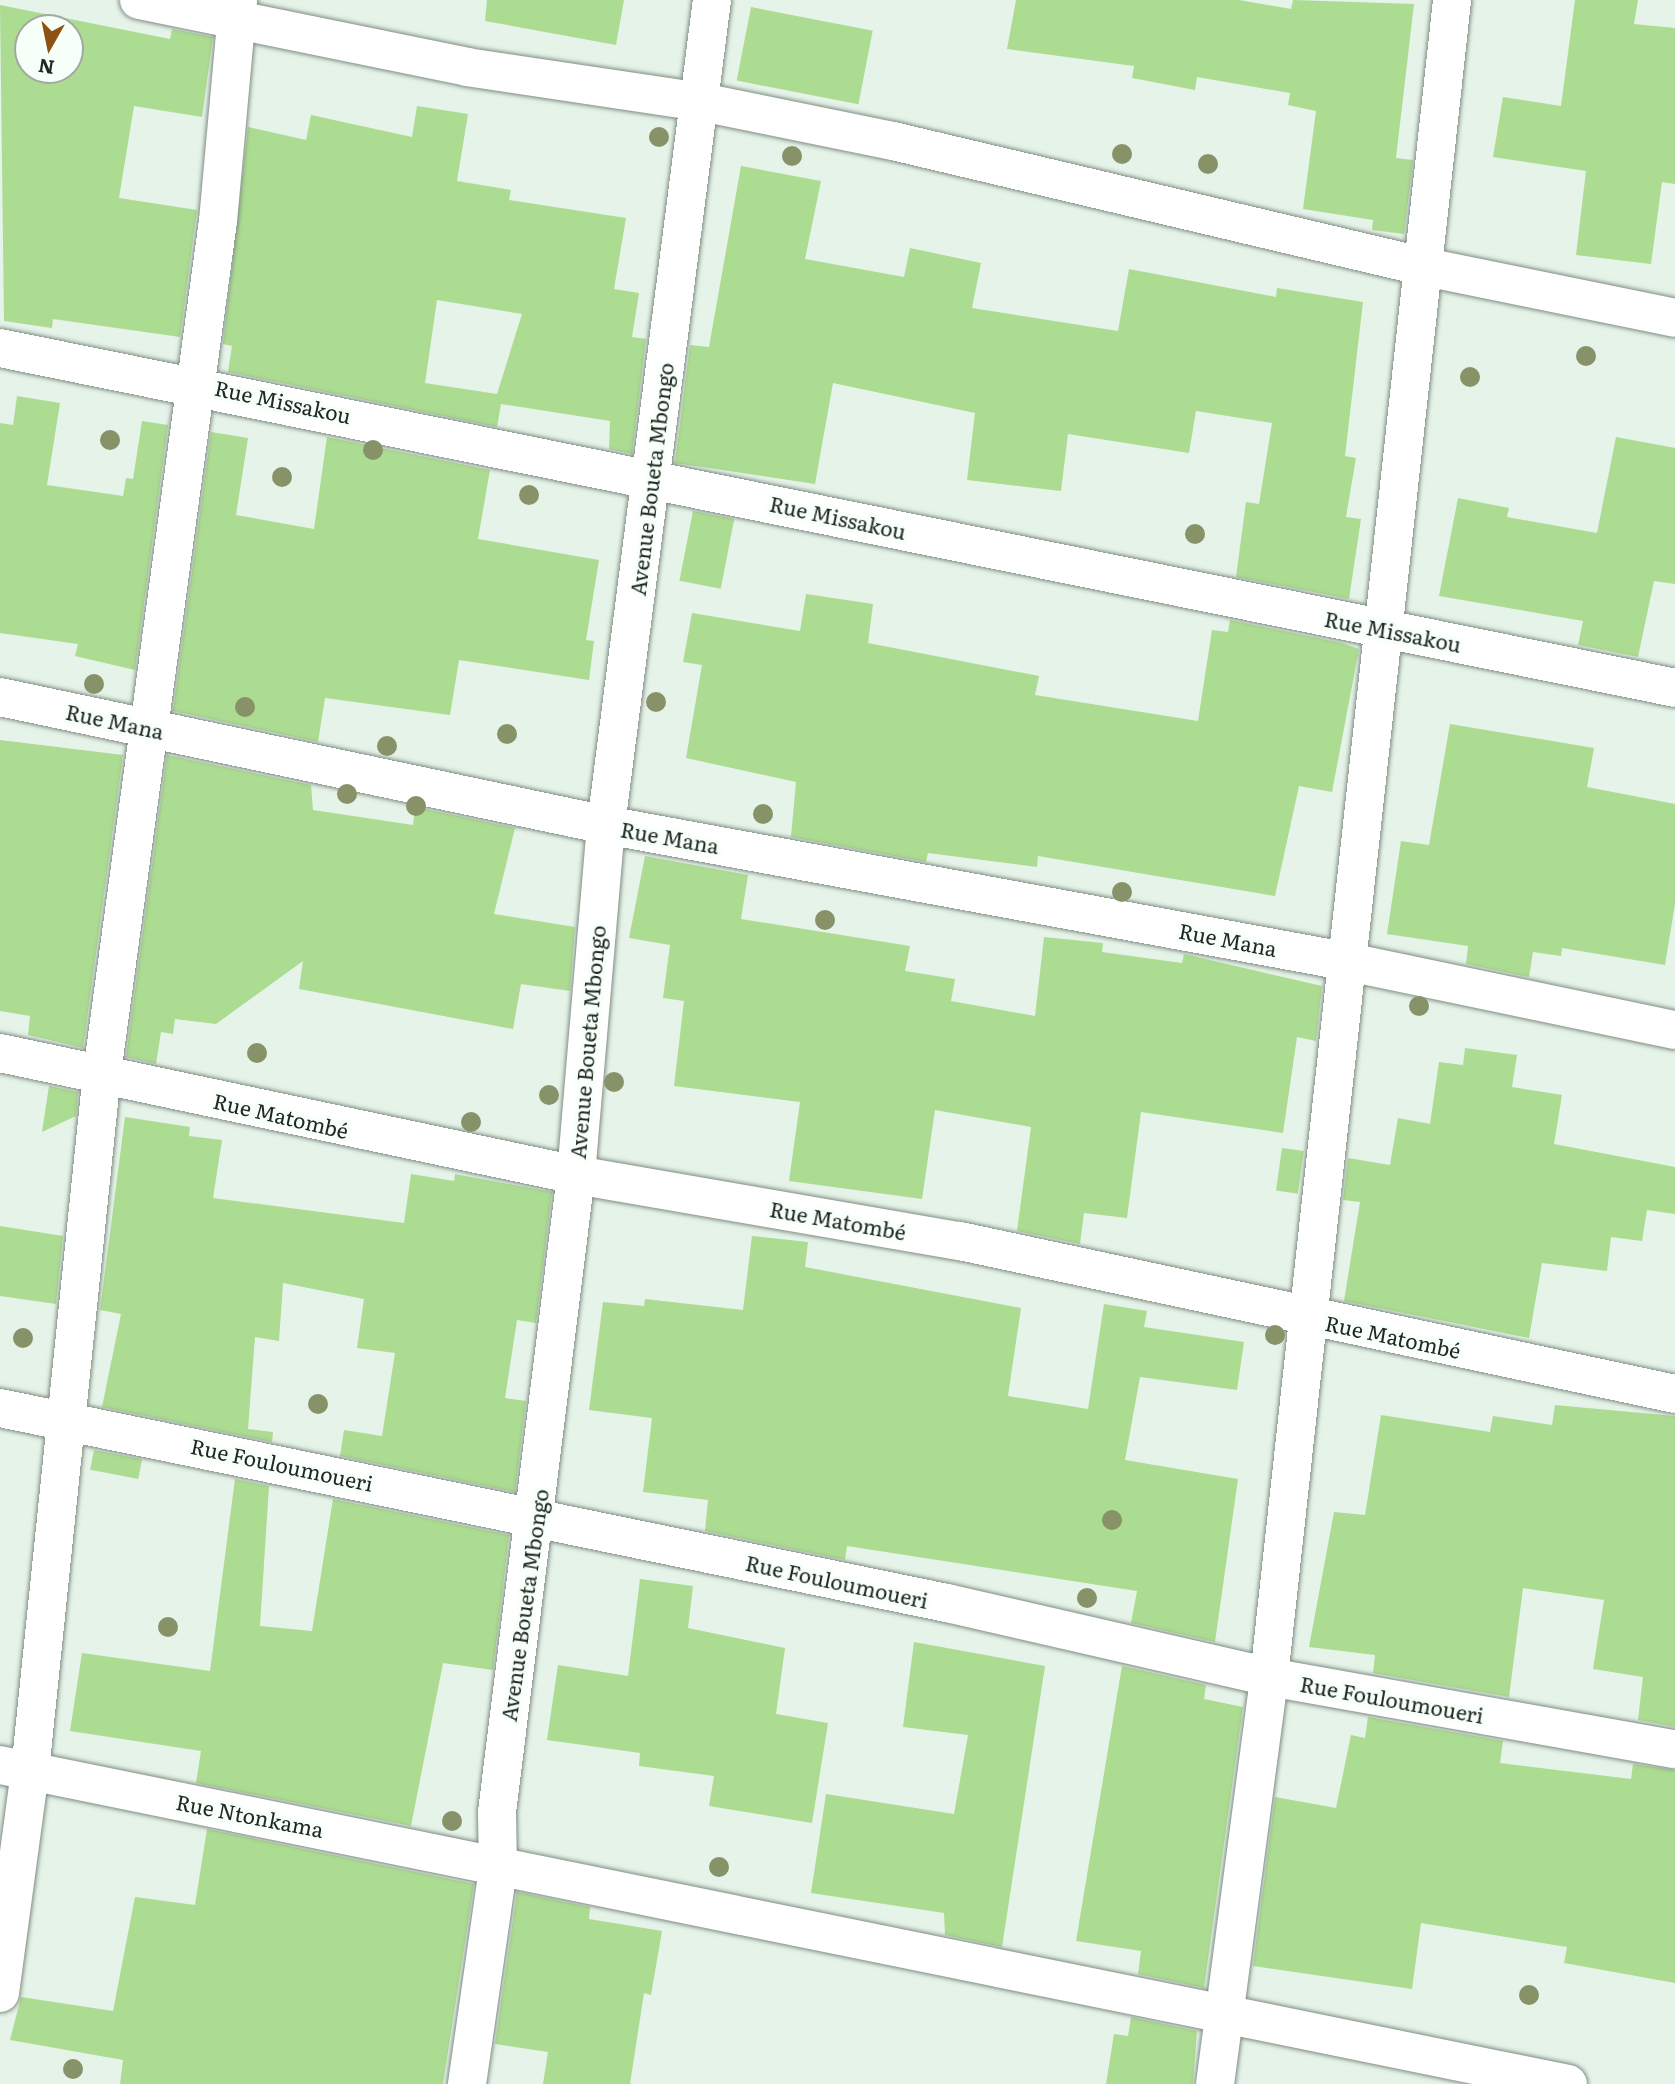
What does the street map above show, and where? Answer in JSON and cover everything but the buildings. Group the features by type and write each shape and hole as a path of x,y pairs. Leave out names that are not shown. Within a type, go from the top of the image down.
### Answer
{"street":[{"path":"139,0 237,11 467,66 701,102 1425,267 1675,318"},
{"name":"Avenue Boueta Mbongo","path":"467,2084 498,1870 497,1812 536,1519 576,1175 606,825 712,0"},
{"path":"1215,2084 1221,2015 1269,1677 1309,1319 1344,961 1425,267 1452,0"},
{"path":"0,1993 15,1768 62,1420 102,1073 195,383 237,11"},
{"name":"Rue Missakou","path":"0,348 195,383 1675,688"},
{"name":"Rue Mana","path":"0,697 606,825 1344,961 1675,1030"},
{"name":"Rue Matombé","path":"0,1053 576,1175 960,1241 1309,1319 1675,1394"},
{"name":"Rue Fouloumoueri","path":"0,1408 536,1519 1269,1677 1675,1749"},
{"name":"Rue Ntonkama","path":"15,1768 429,1850 498,1870 1568,2084"}]}
